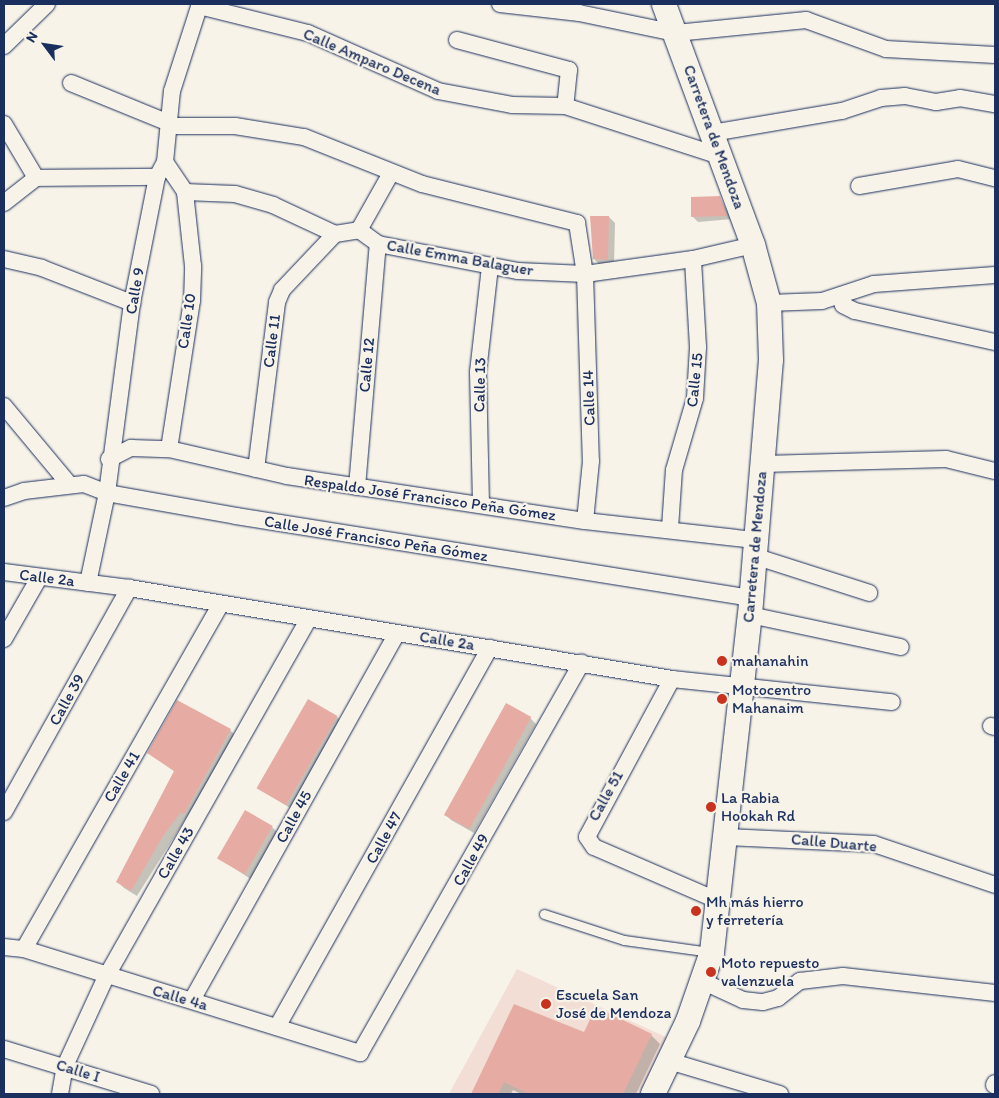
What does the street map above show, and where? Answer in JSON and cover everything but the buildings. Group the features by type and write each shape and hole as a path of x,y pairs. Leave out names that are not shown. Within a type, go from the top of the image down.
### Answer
{"street":[{"path":"4,46 47,4"},
{"path":"500,4 579,13 676,33 806,20 886,48 995,55"},
{"name":"Carretera de Mendoza","path":"653,1094 670,1061 704,982 712,952 727,837 742,687 771,360 769,303 753,244 664,4"},
{"name":"Calle Amparo Decena","path":"200,5 308,33 438,91 512,105 565,106 720,156"},
{"name":"Calle 9","path":"88,583 106,493 109,459 132,302 157,177 165,162 178,64 200,5"},
{"path":"457,40 569,70 565,106"},
{"path":"71,83 169,124 277,131 328,144 391,173 359,230 347,236 335,234 253,198 185,192 165,162"},
{"path":"712,133 842,111 881,98 905,96 936,102 960,98 995,104"},
{"path":"4,124 36,178"},
{"path":"859,186 958,170 995,178"},
{"name":"Calle 14","path":"391,173 450,187 497,206 577,223 585,274 591,461 584,521"},
{"path":"4,203 36,178 157,177"},
{"name":"Calle 10","path":"169,449 192,302 193,266 185,192"},
{"name":"Calle Emma Balaguer","path":"359,230 378,244 490,266 585,274 693,259 753,244"},
{"name":"Calle 11","path":"256,469 277,302 282,290 335,234"},
{"name":"Calle 12","path":"357,486 378,244"},
{"path":"4,259 42,268 132,302"},
{"name":"Calle 15","path":"670,528 674,470 695,398 698,347 693,259"},
{"name":"Calle 13","path":"481,504 478,372 490,266"},
{"path":"769,303 797,305 840,296 874,284 995,275"},
{"path":"840,296 843,305 855,311 995,342"},
{"path":"4,406 69,484"},
{"name":"Respaldo José Francisco Peña Gómez","path":"109,459 131,448 169,449 256,469 357,486 584,521 670,528 755,548 869,593"},
{"path":"763,464 946,459 995,471"},
{"name":"Calle José Francisco Peña Gómez","path":"4,498 69,484 106,493 750,606 901,647"},
{"name":"Calle 2a","path":"4,572 39,578 129,588 220,605 309,618 672,679 892,702"},
{"path":"4,639 39,578"},
{"name":"Calle 39","path":"4,812 129,588"},
{"name":"Calle 41","path":"24,949 220,605"},
{"name":"Calle 43","path":"60,1094 65,1066 106,977 309,618"},
{"name":"Calle 45","path":"192,1000 397,634"},
{"name":"Calle 47","path":"277,1027 490,648"},
{"name":"Calle 49","path":"356,1053 364,1051 582,663"},
{"name":"Calle 51","path":"672,679 587,837 594,847 719,901"},
{"name":"Calle Duarte","path":"727,837 874,844 995,885"},
{"name":"Calle 4a","path":"4,947 24,949 106,977 192,1000 356,1053"},
{"path":"704,982 743,1000 763,1002 778,998 800,981 843,976 995,993"},
{"name":"Calle I","path":"4,1049 65,1066 151,1094"},
{"path":"670,1061 780,1094"}],"lane":[{"path":"544,914 624,940 712,952"}],"shaded area":[{"name":"Escuela San José de Mendoza","path":"517,969 668,1038 641,1094 449,1094"}],"place":[{"name":"mahanahin","path":"722,661"},
{"name":"Motocentro Mahanaim","path":"722,699"},
{"name":"La Rabia Hookah Rd","path":"711,807"},
{"name":"Mh más hierro y ferretería","path":"696,911"},
{"name":"Moto repuesto valenzuela","path":"711,972"},
{"name":"Escuela San José de Mendoza","path":"546,1004"}]}
